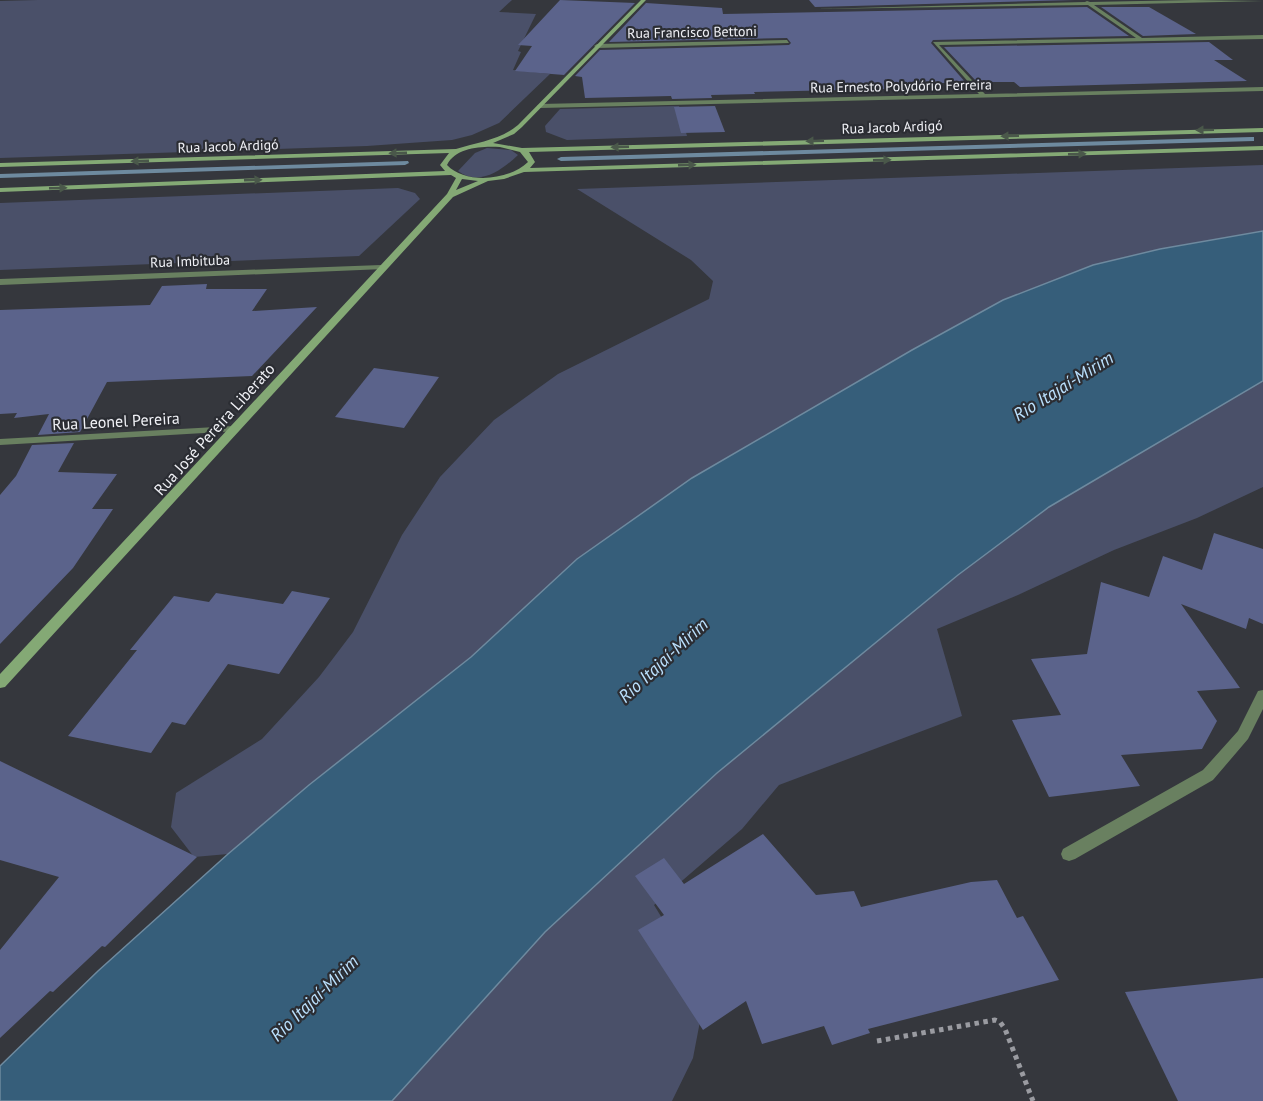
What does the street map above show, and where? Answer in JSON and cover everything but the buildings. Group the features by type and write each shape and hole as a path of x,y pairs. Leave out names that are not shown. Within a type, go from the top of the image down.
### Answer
{"main road":[{"path":"480,146 512,133 644,0"},
{"name":"Rua Jacob Ardigó","path":"0,165 457,151 480,146 510,146 522,150 1263,130"},
{"path":"510,146 512,133"},
{"name":"Rua Jacob Ardigó","path":"489,179 524,170 1263,148"},
{"path":"522,150 531,157 529,166 524,170"},
{"path":"457,151 449,155 443,165 451,173 460,177 489,179"},
{"path":"0,190 451,173"},
{"name":"Rua José Pereira Liberato","path":"0,683 381,267 450,195 460,177"},
{"name":"Rua José Pereira Liberato","path":"450,195 489,179"}],"street":[{"path":"818,9 1263,0"},
{"path":"1087,2 1141,39"},
{"path":"984,96 935,43 1263,37"},
{"name":"Rua Francisco Bettoni","path":"597,46 787,42"},
{"name":"Rua Ernesto Polydório Ferreira","path":"540,106 1263,89"},
{"name":"Rua Imbituba","path":"0,282 381,267"},
{"name":"Rua Leonel Pereira","path":"0,442 234,429"},
{"path":"1068,854 1208,775 1243,735 1263,695"}],"path":[{"path":"877,1041 995,1020 1000,1022 1005,1029 1033,1101"}],"shaded area":[{"path":"512,0 499,12 536,14 518,51 521,52 513,70 550,74 499,123 472,135 452,140 367,146 0,158 0,1"},
{"path":"679,106 687,136 567,140 546,132 545,126 560,109"},
{"path":"487,148 511,150 518,155 490,175 466,176 458,171 475,153"},
{"path":"1263,165 1263,231 1160,249 1093,265 1003,300 912,350 692,478 577,559 471,657 309,785 228,854 194,857 171,827 176,793 262,739 319,677 353,632 402,535 440,477 494,420 558,374 709,299 713,281 691,260 577,189"},
{"path":"398,188 415,193 420,199 359,256 0,270 0,203"},
{"path":"1263,381 1263,487 1197,518 1114,550 1018,595 937,629 962,716 779,785 742,829 654,905 706,990 693,1058 672,1101 392,1101 545,932 717,773 958,575 1049,507"}],"water":[{"name":"Rio Itajaí-Mirim","path":"1263,231 1263,381 1049,507 958,575 717,773 545,932 392,1101 0,1101 0,1066 98,971 228,854 309,785 471,657 577,559 692,478 912,350 1003,300 1093,265 1160,249"}],"waterway":[{"path":"561,159 1251,139"},
{"path":"0,176 405,163"}]}
